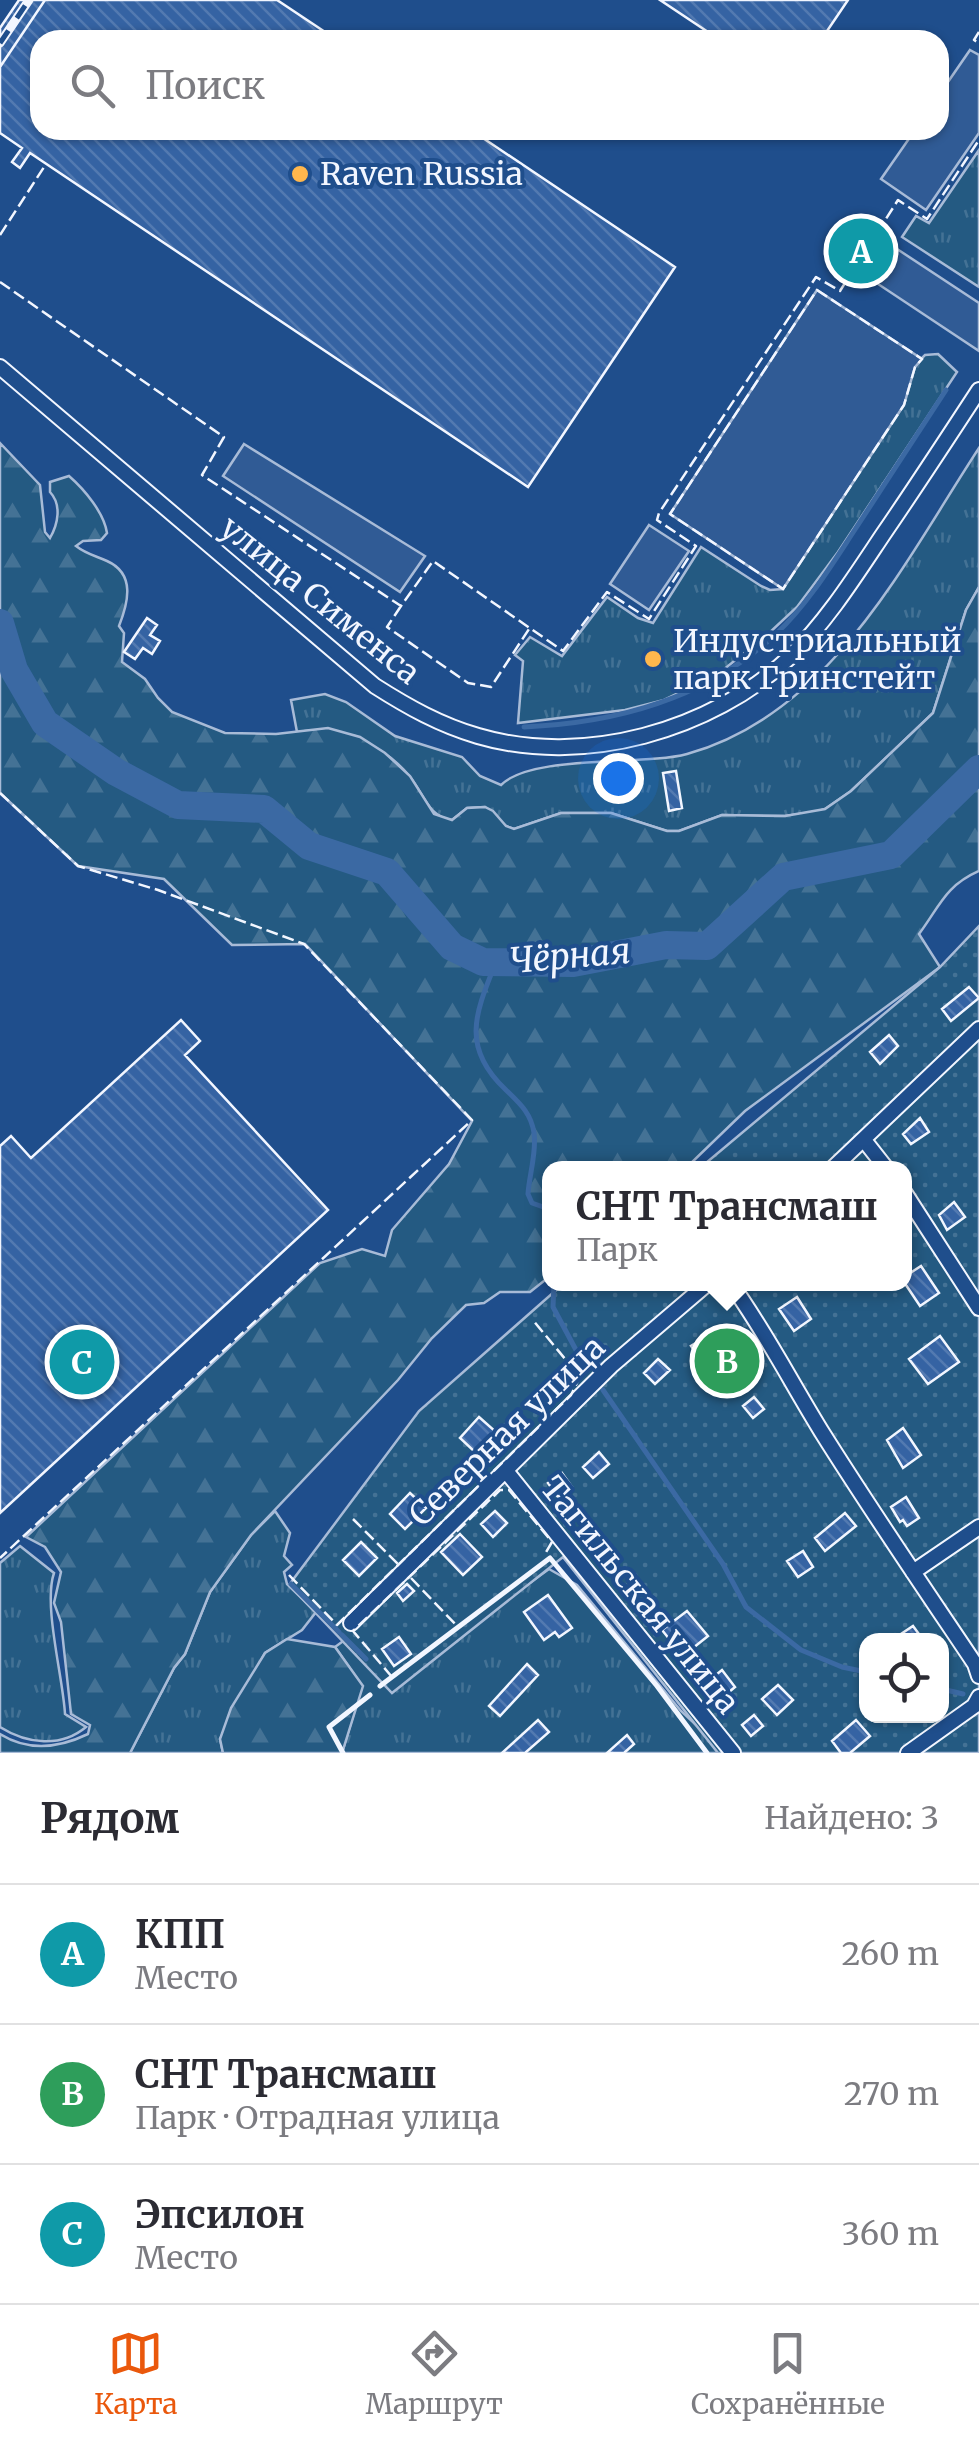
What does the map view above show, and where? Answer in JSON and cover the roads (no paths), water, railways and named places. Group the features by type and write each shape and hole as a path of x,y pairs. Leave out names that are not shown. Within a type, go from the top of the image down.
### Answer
{"street":[{"name":"улица Сименса","path":"0,367 375,686 423,716 478,736 535,746 626,739 685,724 740,695 789,657 828,614 979,390"},
{"path":"840,1161 979,1029"},
{"path":"864,1140 880,1161"},
{"path":"912,1204 979,1308"},
{"name":"Северная улица","path":"350,1623 611,1366 699,1291"},
{"path":"736,1291 754,1314 852,1481 976,1664 979,1676"},
{"name":"Тагильская улица","path":"506,1471 733,1753"},
{"path":"913,1572 979,1527"},
{"path":"908,1753 977,1701"}],"waterway":[{"path":"524,727 593,720 659,703 690,691 749,656 787,623 818,585 946,390"},
{"name":"Чёрная","path":"0,623 14,670 45,723 116,772 178,805 264,809 309,846 387,872 452,947 483,962 573,963 666,945 707,946 783,877 891,855 979,769"},
{"path":"496,962 478,1013 477,1043 491,1073 530,1119 534,1148 528,1194 532,1203 542,1207"},
{"path":"554,1291 553,1307 576,1350 599,1362"},
{"path":"603,1390 723,1564 746,1607 801,1650 859,1671"},
{"path":"291,1584 339,1632"},
{"path":"342,1635 366,1659"},
{"path":"949,1691 963,1694"}],"railway":[{"path":"0,43 29,0"}],"place":[{"name":"Raven Russia","path":"300,174"},
{"name":"КПП","path":"861,251"},
{"name":"Индустриальный парк Гринстейт","path":"653,659"},
{"name":"СНТ Трансмаш","path":"727,1361"},
{"name":"Эпсилон","path":"82,1362"}]}
